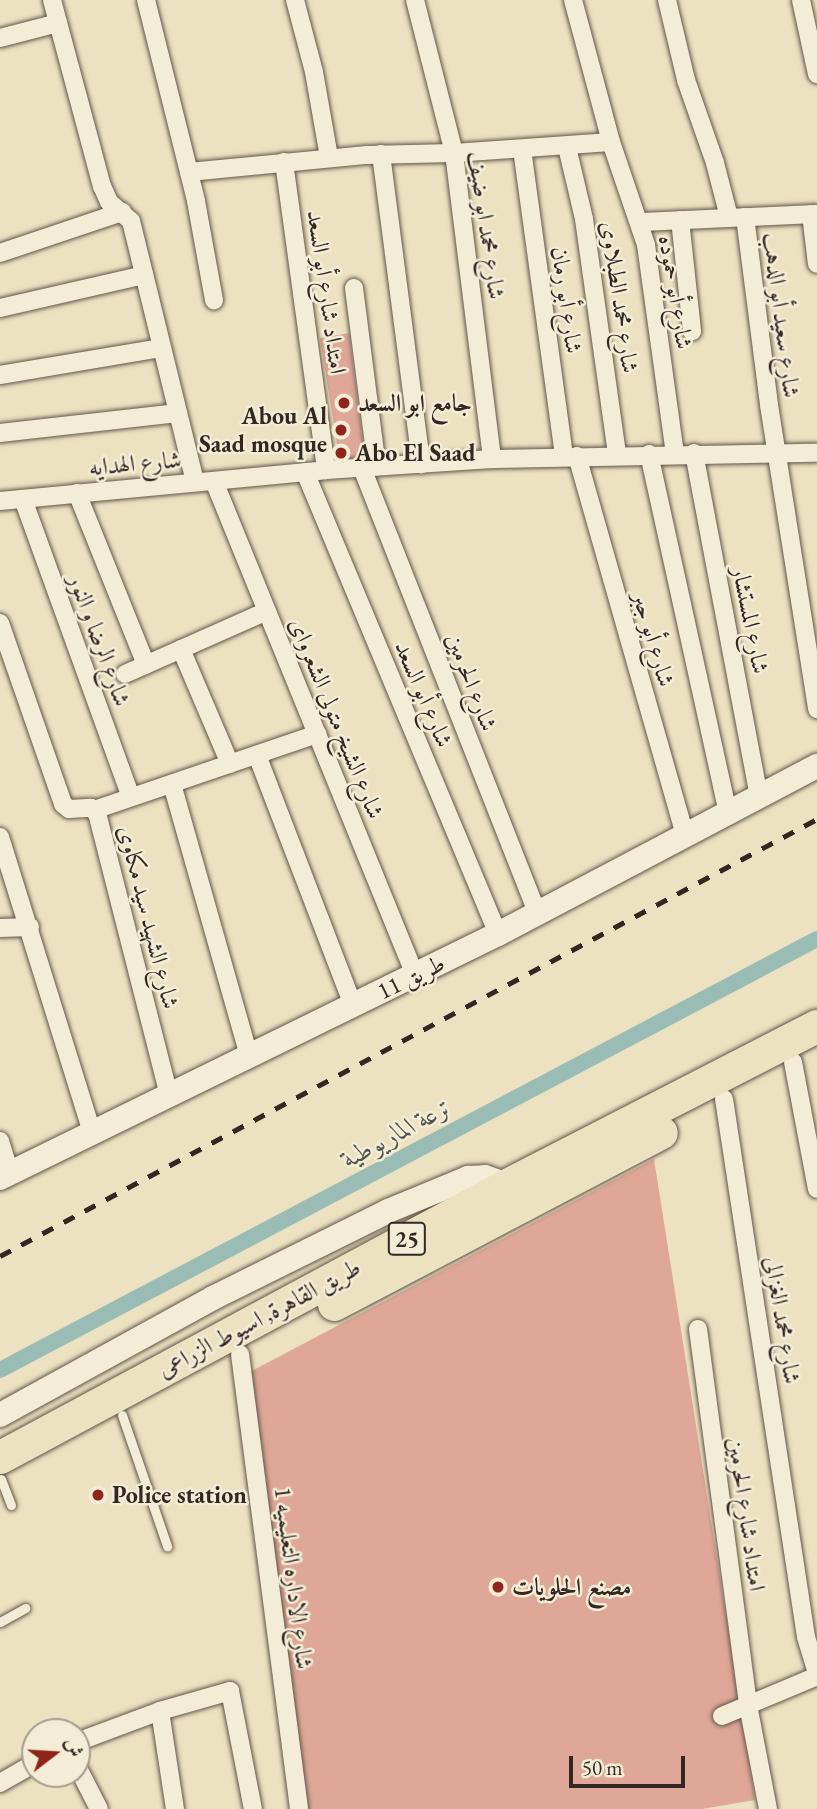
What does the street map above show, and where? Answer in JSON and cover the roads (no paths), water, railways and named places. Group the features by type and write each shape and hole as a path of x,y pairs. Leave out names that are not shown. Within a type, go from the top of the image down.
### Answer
{"highway":[{"name":"طريق القاهرة, اسيوط الزراعى","path":"0,1457 507,1185 817,1026"},
{"name":"طريق القاهرة, اسيوط الزراعى","path":"4,1488 122,1415 805,1056"},
{"path":"0,1436 302,1269 381,1230 427,1212 459,1211"}],"street":[{"path":"52,0 102,187 109,202 131,221 195,482"},
{"path":"146,0 189,172 214,300"},
{"path":"295,0 316,83 329,158"},
{"name":"شارع محمد ابو ضيف","path":"415,0 454,153 492,459"},
{"name":"شارع أبو حموده","path":"573,0 611,142 640,222 654,292 675,454"},
{"name":"شارع سعيد أبو الدهب","path":"667,0 686,80 737,217 817,709"},
{"path":"801,0 817,74"},
{"path":"0,38 58,23"},
{"path":"189,172 381,154 454,153 611,142"},
{"name":"شارع محمد الطبلاوى","path":"567,147 584,219 617,455"},
{"name":"شارع أبو رمان","path":"522,149 570,457"},
{"path":"381,154 421,464"},
{"name":"امتداد شارع أبو السعد","path":"284,162 326,470"},
{"path":"0,253 122,212"},
{"path":"640,222 814,214 817,264"},
{"path":"680,220 692,331"},
{"path":"0,308 144,275"},
{"name":"شارع الحرمين","path":"354,288 369,467 537,914"},
{"path":"0,375 162,348"},
{"path":"0,433 178,413"},
{"name":"شارع الهدايه","path":"0,501 326,470 492,459 694,453 817,453"},
{"name":"شارع المستشار","path":"694,453 759,797"},
{"path":"649,454 728,813"},
{"name":"شارع أبو جبر","path":"570,457 685,835"},
{"name":"شارع أبو السعد","path":"306,472 498,934"},
{"name":"شارع الشيخ متولى الشعرواى","path":"214,481 415,975"},
{"path":"77,493 146,665"},
{"name":"شارع الرضا و النور","path":"23,499 131,797"},
{"path":"125,674 267,611"},
{"name":"شارع الشهيد سيد مكاوى","path":"0,622 63,804 69,810 94,810 169,1095"},
{"path":"181,649 230,764"},
{"path":"94,810 317,734"},
{"path":"257,755 353,1005"},
{"name":"طريق 11","path":"5,1176 498,934 817,766"},
{"path":"172,784 249,1056"},
{"path":"0,837 92,1133"},
{"path":"0,928 30,927"},
{"path":"805,1056 817,1189"},
{"name":"شارع محمد الغزالى","path":"724,1099 804,1624 817,1675"},
{"path":"0,1141 5,1176"},
{"path":"0,1415 214,1298 388,1211 468,1178 485,1177 507,1185"},
{"name":"امتداد شارع الحرمين","path":"698,1329 748,1705"},
{"name":"شارع الاداره التعليميه 1","path":"240,1354 299,1809"},
{"path":"722,1716 817,1675"},
{"path":"91,1737 160,1711 231,1692 253,1809"},
{"path":"748,1705 768,1809"},
{"path":"160,1711 175,1809"},
{"path":"0,1783 21,1771"},
{"path":"88,1788 99,1809"}],"lane":[{"path":"122,1415 167,1546"},
{"path":"0,1622 25,1608"}],"waterway":[{"name":"ترعة الماريوطية","path":"0,1370 817,939"}],"railway":[{"path":"0,1256 817,819"}],"place":[{"name":"جامع ابو السعد","path":"344,403"},
{"name":"Abou Al Saad mosque","path":"341,430"},
{"name":"Abo El Saad","path":"341,453"},
{"name":"Police station","path":"98,1495"},
{"name":"مصنع الحلويات","path":"498,1587"}]}
